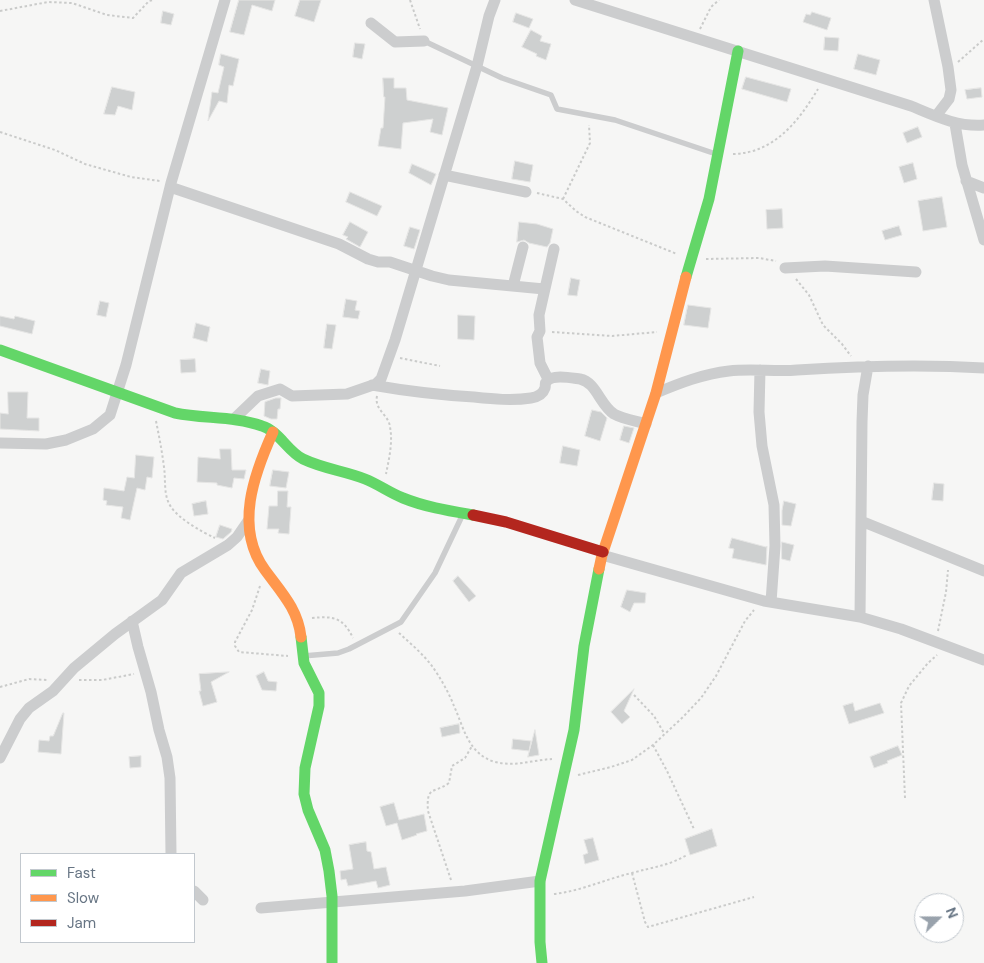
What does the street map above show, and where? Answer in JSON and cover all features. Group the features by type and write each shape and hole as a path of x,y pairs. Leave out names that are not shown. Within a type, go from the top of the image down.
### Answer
{"street":[{"path":"0,443 46,444 66,440 93,429 110,414 119,392 171,185 225,0"},
{"path":"376,386 381,379 390,356 495,0"},
{"path":"576,0 912,106 955,124 984,125"},
{"path":"934,0 949,69 951,90 949,99 936,116"},
{"path":"371,23 395,42 424,41"},
{"path":"542,963 539,948 542,894 540,881 574,730 589,616 602,554 656,393 691,258 709,199 738,52"},
{"path":"955,124 966,180 984,240"},
{"path":"444,175 526,192"},
{"path":"966,180 984,188"},
{"path":"171,185 339,244 378,262 390,262 449,280 544,289"},
{"path":"513,286 523,247"},
{"path":"548,380 540,363 537,337 540,331 539,315 554,248"},
{"path":"785,268 825,266 916,272"},
{"path":"0,350 175,413 195,417 234,419 264,426 301,458 334,471 365,479 403,498 436,508 506,522 602,554 767,602 860,617 901,629 984,660"},
{"path":"656,393 696,377 730,370 794,370 863,366 984,368"},
{"path":"860,617 863,366"},
{"path":"760,370 759,412 762,446 774,505 775,546 767,602"},
{"path":"234,419 258,396 280,389 292,396 347,394 376,386 445,395 513,399 539,396 545,388 545,382 556,378 585,380 614,414 646,424"},
{"path":"273,432 260,460 253,484 248,521 251,545 262,567 289,602 297,619 304,663 316,684 319,694 319,711 314,723 306,760 304,793 327,856 332,881 332,963"},
{"path":"0,758 20,719 29,708 53,691 74,668 162,600 181,573 228,545 237,537 248,521"},
{"path":"860,521 984,571"},
{"path":"132,622 167,757 170,778 171,853"},
{"path":"261,908 453,892 540,881"},
{"path":"195,893 203,900"}],"lane":[{"path":"424,41 502,78 552,95 557,109 615,120 718,155"},
{"path":"303,656 338,653 356,646 401,622 435,573 463,514"}],"path":[{"path":"0,11 56,2 72,3 107,15 133,18 149,1 153,0"},
{"path":"410,0 424,41"},
{"path":"695,38 711,7 719,0"},
{"path":"949,69 962,60 984,39"},
{"path":"718,155 758,151 776,140 792,126 824,79"},
{"path":"564,199 590,143 588,116"},
{"path":"0,132 55,150 85,164 131,177 171,185"},
{"path":"526,192 564,199 576,212 585,217 691,258 766,258 776,261 785,268 809,295 823,325 863,366"},
{"path":"540,331 612,336 672,332"},
{"path":"390,356 440,366"},
{"path":"376,386 377,405 390,425 390,452 383,488"},
{"path":"148,403 156,421 164,463 166,480 164,491 172,508 189,523 228,545"},
{"path":"935,641 942,613 951,558"},
{"path":"262,567 259,589 252,610 238,634 235,646 239,652 303,656"},
{"path":"563,778 632,760 653,745 701,698 716,676 745,621 767,602"},
{"path":"297,619 323,617 338,619 347,627 356,646"},
{"path":"394,628 431,665 454,705 462,729 482,757 496,762 518,765 549,759 567,760"},
{"path":"905,798 901,702 909,686 928,663 950,647"},
{"path":"0,687 29,680 102,680 145,672"},
{"path":"634,695 654,716 664,733"},
{"path":"453,892 453,884 428,811 427,800 429,794 436,788 449,783 452,766 465,758 472,745"},
{"path":"653,745 694,829"},
{"path":"542,894 560,893 673,864 688,855"},
{"path":"632,873 648,928 754,896"}],"building":[{"path":"239,0 275,0 272,11 252,5 244,35 230,32"},
{"path":"300,0 321,0 314,22 295,16"},
{"path":"163,11 174,14 171,25 161,23"},
{"path":"812,12 831,18 827,30 803,22 806,14 810,15"},
{"path":"516,13 533,19 529,28 513,22"},
{"path":"531,30 542,36 540,41 551,44 546,60 522,47"},
{"path":"825,37 839,38 838,51 824,50"},
{"path":"355,43 365,44 362,59 353,57"},
{"path":"221,54 239,59 233,86 229,85 227,103 219,101 208,121 212,92 218,93 224,67 219,65"},
{"path":"858,54 880,60 876,75 854,69"},
{"path":"746,77 791,89 787,102 742,89"},
{"path":"383,78 394,78 394,88 406,88 407,100 448,108 442,135 430,132 433,119 403,123 401,149 378,146 381,128 383,128 385,97"},
{"path":"112,87 135,92 132,110 118,106 115,115 104,114"},
{"path":"981,88 982,97 967,99 965,90"},
{"path":"918,127 922,137 907,143 903,133"},
{"path":"515,161 533,165 530,182 512,179"},
{"path":"913,163 917,179 904,183 899,167"},
{"path":"412,164 436,174 431,185 409,173"},
{"path":"350,192 382,206 377,216 346,202"},
{"path":"942,197 947,227 923,231 918,201"},
{"path":"782,209 783,228 767,229 766,210"},
{"path":"350,222 368,232 360,247 346,239 348,237 343,235"},
{"path":"519,222 537,224 553,229 550,243 547,247 524,240 517,242"},
{"path":"899,226 902,235 885,240 882,231"},
{"path":"410,227 420,230 414,249 404,246"},
{"path":"571,278 580,280 577,296 568,295"},
{"path":"346,299 357,301 355,310 360,311 358,319 343,317"},
{"path":"100,301 109,303 106,317 97,315"},
{"path":"688,305 711,308 708,328 684,325"},
{"path":"458,315 475,316 474,340 458,339"},
{"path":"0,316 14,319 15,316 35,321 32,334 0,326"},
{"path":"196,323 210,327 207,342 193,338"},
{"path":"327,324 336,325 332,349 324,348"},
{"path":"195,359 196,372 181,373 180,360"},
{"path":"261,369 270,371 268,385 258,383"},
{"path":"8,392 28,392 27,418 39,418 39,431 0,429 0,413 8,414"},
{"path":"281,398 277,419 264,416 265,402"},
{"path":"592,410 601,412 607,418 600,441 585,436"},
{"path":"624,426 634,428 629,443 620,440"},
{"path":"563,446 580,450 577,466 560,463"},
{"path":"220,449 231,449 232,470 246,470 244,479 234,478 232,488 217,485 217,483 197,482 198,457 220,459"},
{"path":"136,455 154,457 152,478 147,477 145,490 137,488 130,520 121,518 123,507 106,505 107,501 103,500 104,488 124,491 127,477 134,478"},
{"path":"273,470 289,472 286,488 270,486"},
{"path":"934,483 944,484 943,501 932,500"},
{"path":"278,491 288,491 287,507 291,507 289,534 278,533 279,529 267,529 269,506 277,506"},
{"path":"206,501 208,514 194,516 192,504"},
{"path":"784,501 796,504 791,526 782,525"},
{"path":"220,525 232,529 223,539 216,537"},
{"path":"732,538 767,546 766,565 732,558 734,549 729,548"},
{"path":"782,542 794,545 790,561 782,559"},
{"path":"458,576 476,596 469,602 453,581"},
{"path":"627,590 646,593 645,603 634,603 630,612 621,607"},
{"path":"229,672 211,682 217,702 203,706 199,691 201,691 199,674"},
{"path":"264,672 268,681 277,682 276,691 262,690 256,676"},
{"path":"634,689 624,711 630,717 622,724 611,712"},
{"path":"853,703 855,711 880,703 884,713 849,724 843,706"},
{"path":"63,713 61,754 38,752 39,740 49,741"},
{"path":"459,724 460,733 442,737 440,728"},
{"path":"535,730 539,755 528,757"},
{"path":"513,739 531,741 529,751 512,749"},
{"path":"898,746 902,755 874,768 870,757"},
{"path":"141,756 141,767 130,768 129,757"},
{"path":"394,803 399,820 424,814 427,831 402,840 397,823 386,826 380,807"},
{"path":"712,829 717,846 690,855 685,839"},
{"path":"593,838 599,860 585,864 583,855 588,853 584,840"},
{"path":"366,842 367,851 371,852 374,869 386,867 390,885 378,888 376,881 348,886 346,879 341,880 340,871 353,869 349,845"}],"traffic: fast":[{"path":"686,277 709,199 738,51"},
{"path":"0,350 175,413 230,419 262,426 273,432 303,459 365,479 411,501 473,515"},
{"path":"542,963 540,881 574,730 584,646 599,569"},
{"path":"301,637 304,663 319,693 319,706 305,768 304,794 308,810 325,850 329,871 332,896 332,963"}],"traffic: slow":[{"path":"599,569 656,393 686,277"},
{"path":"273,432 259,465 250,501 250,537 256,554 265,570 293,609 301,637"}],"traffic: jam":[{"path":"473,515 506,522 603,552"}]}
